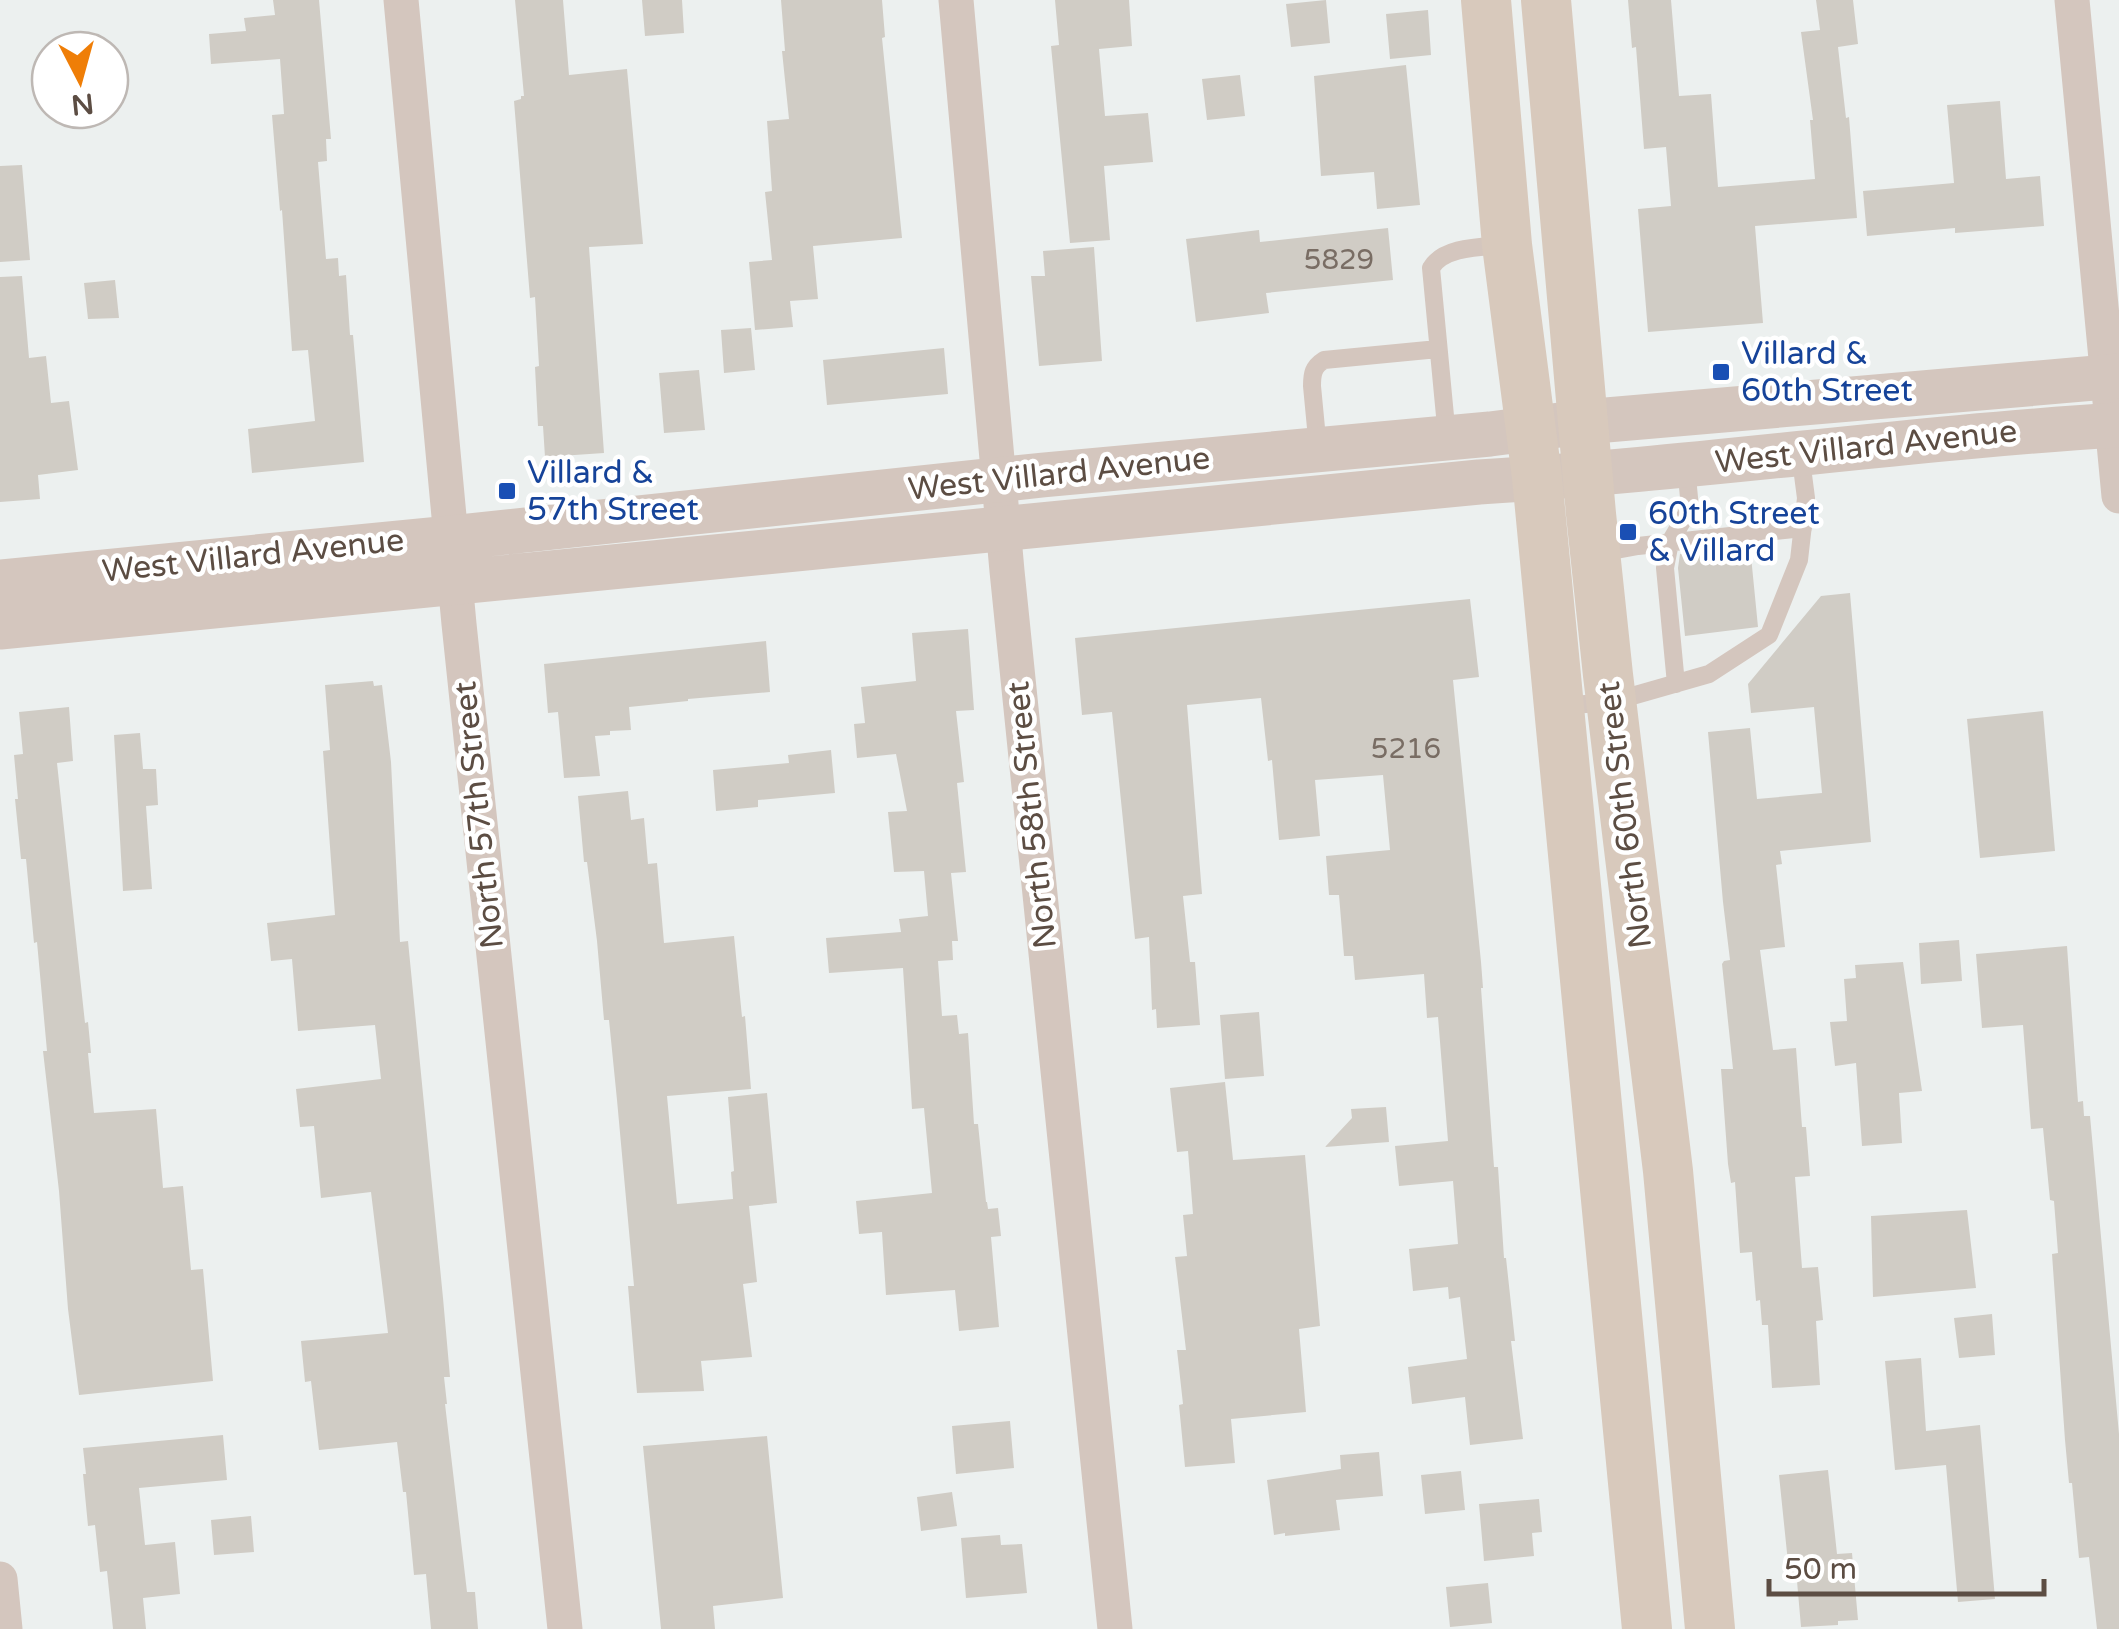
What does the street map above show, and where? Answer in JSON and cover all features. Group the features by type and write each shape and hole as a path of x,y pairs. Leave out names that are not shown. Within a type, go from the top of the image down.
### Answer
{"main road":[{"name":"North 60th Street","path":"1486,0 1507,245 1537,477 1646,1629"},
{"name":"North 60th Street","path":"1546,0 1587,474 1668,1171 1710,1629"}],"street":[{"name":"North 57th Street","path":"401,0 450,538 566,1629"},
{"name":"North 58th Street","path":"956,0 1004,530 1115,1629"},
{"path":"2072,0 2114,377 2119,496"},
{"name":"West Villard Avenue","path":"0,582 1583,422 2114,377"},
{"name":"West Villard Avenue","path":"0,627 1537,477 2115,425"},
{"path":"0,1580 5,1629"}],"lane":[{"path":"1446,438 1432,268 1435,261 1472,248 1507,245"},
{"path":"1318,449 1312,386 1316,365 1324,360 1438,350"},
{"path":"1559,706 1611,702 1710,674 1770,635 1799,560 1806,498 1800,452"},
{"path":"1676,684 1664,568 1670,542 1690,508 1686,464"},
{"path":"1596,554 1803,528"}],"building":[{"path":"273,0 319,0 331,139 326,139 327,161 318,162 326,259 338,258 339,276 346,275 364,462 252,473 248,429 315,421 308,350 292,351 272,115 284,114 280,59 211,64 209,34 246,31 244,18 275,15"},
{"path":"515,0 563,0 569,75 627,69 643,244 589,247 604,453 545,457 543,426 538,426 535,297 530,298 514,101 524,96"},
{"path":"642,0 682,0 684,33 645,36"},
{"path":"781,0 882,0 882,38 902,238 813,246 818,299 790,301 793,327 755,330 749,262 772,260 765,192 772,191 767,121 789,119"},
{"path":"1055,0 1129,0 1132,46 1099,49 1105,116 1148,113 1153,162 1104,166 1110,240 1070,243 1051,46 1059,45"},
{"path":"1326,0 1330,43 1291,47 1286,4"},
{"path":"1628,0 1671,0 1679,96 1711,94 1718,187 1815,179 1813,120 1801,32 1820,30 1816,0 1853,0 1858,44 1838,47 1846,118 1849,117 1857,218 1755,226 1763,323 1648,332 1638,209 1671,206 1666,147 1644,149"},
{"path":"1428,10 1431,55 1390,59 1386,14"},
{"path":"1406,65 1420,205 1377,209 1374,172 1321,176 1314,76"},
{"path":"1240,75 1245,116 1207,120 1202,79"},
{"path":"2000,101 2006,179 2040,176 2044,226 1955,233 1955,228 1867,236 1863,191 1954,183 1947,105"},
{"path":"22,165 30,260 0,262 0,166"},
{"path":"1388,228 1393,280 1266,293 1269,313 1196,322 1186,239 1259,230 1260,242"},
{"path":"1094,247 1102,361 1039,366 1031,276 1045,276 1043,251"},
{"path":"22,276 29,358 46,356 51,403 69,401 78,470 38,475 40,499 0,502 0,277"},
{"path":"115,280 119,318 88,319 84,283"},
{"path":"751,328 755,370 724,373 721,330"},
{"path":"944,348 948,394 827,405 823,360"},
{"path":"699,370 705,430 664,433 659,373"},
{"path":"1750,546 1758,627 1685,636 1680,554"},
{"path":"1850,593 1871,842 1780,851 1782,864 1776,865 1785,947 1760,950 1773,1050 1796,1048 1810,1176 1795,1177 1802,1268 1818,1267 1823,1320 1816,1321 1820,1385 1772,1388 1768,1325 1762,1325 1760,1300 1756,1301 1752,1252 1740,1253 1735,1182 1731,1183 1728,1164 1721,1069 1733,1069 1722,964 1730,960 1708,732 1750,728 1757,799 1822,793 1814,707 1751,713 1748,684 1821,596"},
{"path":"1470,599 1479,677 1453,680 1481,962 1494,1167 1498,1167 1523,1439 1470,1445 1465,1397 1412,1404 1408,1367 1467,1359 1460,1297 1449,1299 1448,1287 1413,1291 1409,1249 1458,1244 1453,1181 1399,1186 1395,1146 1448,1141 1438,1017 1427,1018 1424,974 1355,980 1353,956 1344,956 1339,895 1329,895 1326,856 1390,850 1383,775 1315,780 1320,836 1279,840 1272,760 1268,761 1261,698 1187,705 1202,894 1183,896 1190,962 1195,962 1200,1025 1157,1028 1156,1009 1152,1010 1149,937 1135,939 1112,712 1082,715 1075,638"},
{"path":"968,629 974,710 956,711 964,782 957,783 966,872 951,873 958,941 952,941 953,960 938,961 942,1016 957,1015 959,1034 968,1033 974,1124 978,1124 986,1202 988,1209 998,1208 1001,1236 991,1237 999,1327 959,1331 955,1290 886,1295 882,1232 859,1234 856,1201 932,1193 924,1108 912,1109 903,968 829,973 826,938 901,932 899,919 928,916 924,871 894,872 888,812 907,811 896,754 857,758 854,724 865,723 861,687 916,681 912,633"},
{"path":"766,641 770,692 629,707 631,730 595,736 600,776 564,778 558,712 548,713 544,664"},
{"path":"373,681 374,686 382,685 391,762 400,942 408,941 450,1377 444,1377 445,1404 467,1592 475,1592 478,1629 431,1629 426,1574 414,1575 397,1442 319,1450 311,1381 305,1382 301,1341 388,1333 371,1192 321,1198 314,1126 300,1127 296,1089 381,1079 375,1025 298,1031 292,959 271,961 267,923 335,915 323,751 330,750 325,685"},
{"path":"69,707 73,761 57,763 85,1023 88,1022 94,1113 156,1109 163,1188 183,1186 191,1270 203,1269 213,1381 79,1395 43,1051 47,1051 37,942 34,943 26,859 21,859 14,755 23,754 19,712"},
{"path":"2043,711 2055,851 1980,858 1967,719"},
{"path":"140,733 143,769 156,769 158,805 146,806 152,889 123,891 114,735"},
{"path":"831,750 835,793 758,800 758,807 716,811 713,770 789,763 788,755"},
{"path":"628,791 631,820 644,818 648,864 657,863 664,943 734,936 742,1017 745,1016 751,1089 667,1096 677,1204 733,1199 728,1097 767,1093 777,1203 749,1206 757,1282 743,1284 752,1357 701,1361 704,1391 637,1393 628,1286 634,1286 617,1100 578,796"},
{"path":"1959,940 1962,981 1921,984 1919,943"},
{"path":"2067,946 2078,1102 2083,1101 2084,1116 2090,1116 2119,1434 2119,1629 2097,1629 2089,1557 2079,1558 2065,1440 2052,1254 2058,1253 2054,1201 2050,1200 2043,1128 2031,1129 2023,1025 1982,1028 1976,954"},
{"path":"1903,962 1922,1091 1899,1093 1902,1143 1862,1146 1856,1063 1835,1066 1830,1022 1847,1021 1844,979 1856,978 1855,965"},
{"path":"1259,1012 1264,1076 1225,1079 1220,1015"},
{"path":"1225,1082 1233,1160 1305,1155 1320,1326 1299,1329 1306,1412 1231,1419 1235,1463 1185,1467 1177,1350 1186,1350 1175,1257 1187,1256 1183,1215 1193,1214 1188,1151 1177,1152 1170,1088"},
{"path":"1386,1107 1389,1142 1325,1147 1352,1118 1351,1109"},
{"path":"1967,1210 1976,1288 1873,1297 1871,1216"},
{"path":"1992,1314 1995,1355 1959,1358 1954,1318"},
{"path":"1921,1358 1926,1431 1980,1425 1995,1599 1958,1602 1946,1465 1895,1470 1885,1361"},
{"path":"1010,1421 1014,1468 956,1474 952,1426"},
{"path":"223,1435 227,1480 139,1488 145,1545 175,1542 180,1594 143,1598 146,1629 113,1629 107,1571 100,1572 95,1525 88,1526 83,1448"},
{"path":"767,1436 783,1598 713,1606 715,1629 661,1629 643,1446"},
{"path":"1379,1452 1383,1496 1336,1500 1340,1530 1274,1535 1267,1480 1341,1469 1340,1455"},
{"path":"1828,1470 1837,1554 1852,1553 1858,1620 1801,1627 1797,1581 1790,1582 1779,1475"},
{"path":"1461,1471 1465,1510 1425,1514 1421,1475"},
{"path":"952,1492 957,1526 921,1531 917,1497"},
{"path":"1539,1499 1542,1532 1532,1533 1534,1556 1484,1561 1479,1504"},
{"path":"251,1516 254,1552 214,1555 211,1520"},
{"path":"1000,1535 1001,1545 1022,1544 1027,1593 966,1598 961,1538"},
{"path":"1488,1583 1492,1623 1450,1627 1446,1587"}],"place":[{"name":"Villard & 60th Street","path":"1721,372"},
{"name":"Villard & 57th Street","path":"507,491"},
{"name":"60th Street & Villard","path":"1628,532"}]}
